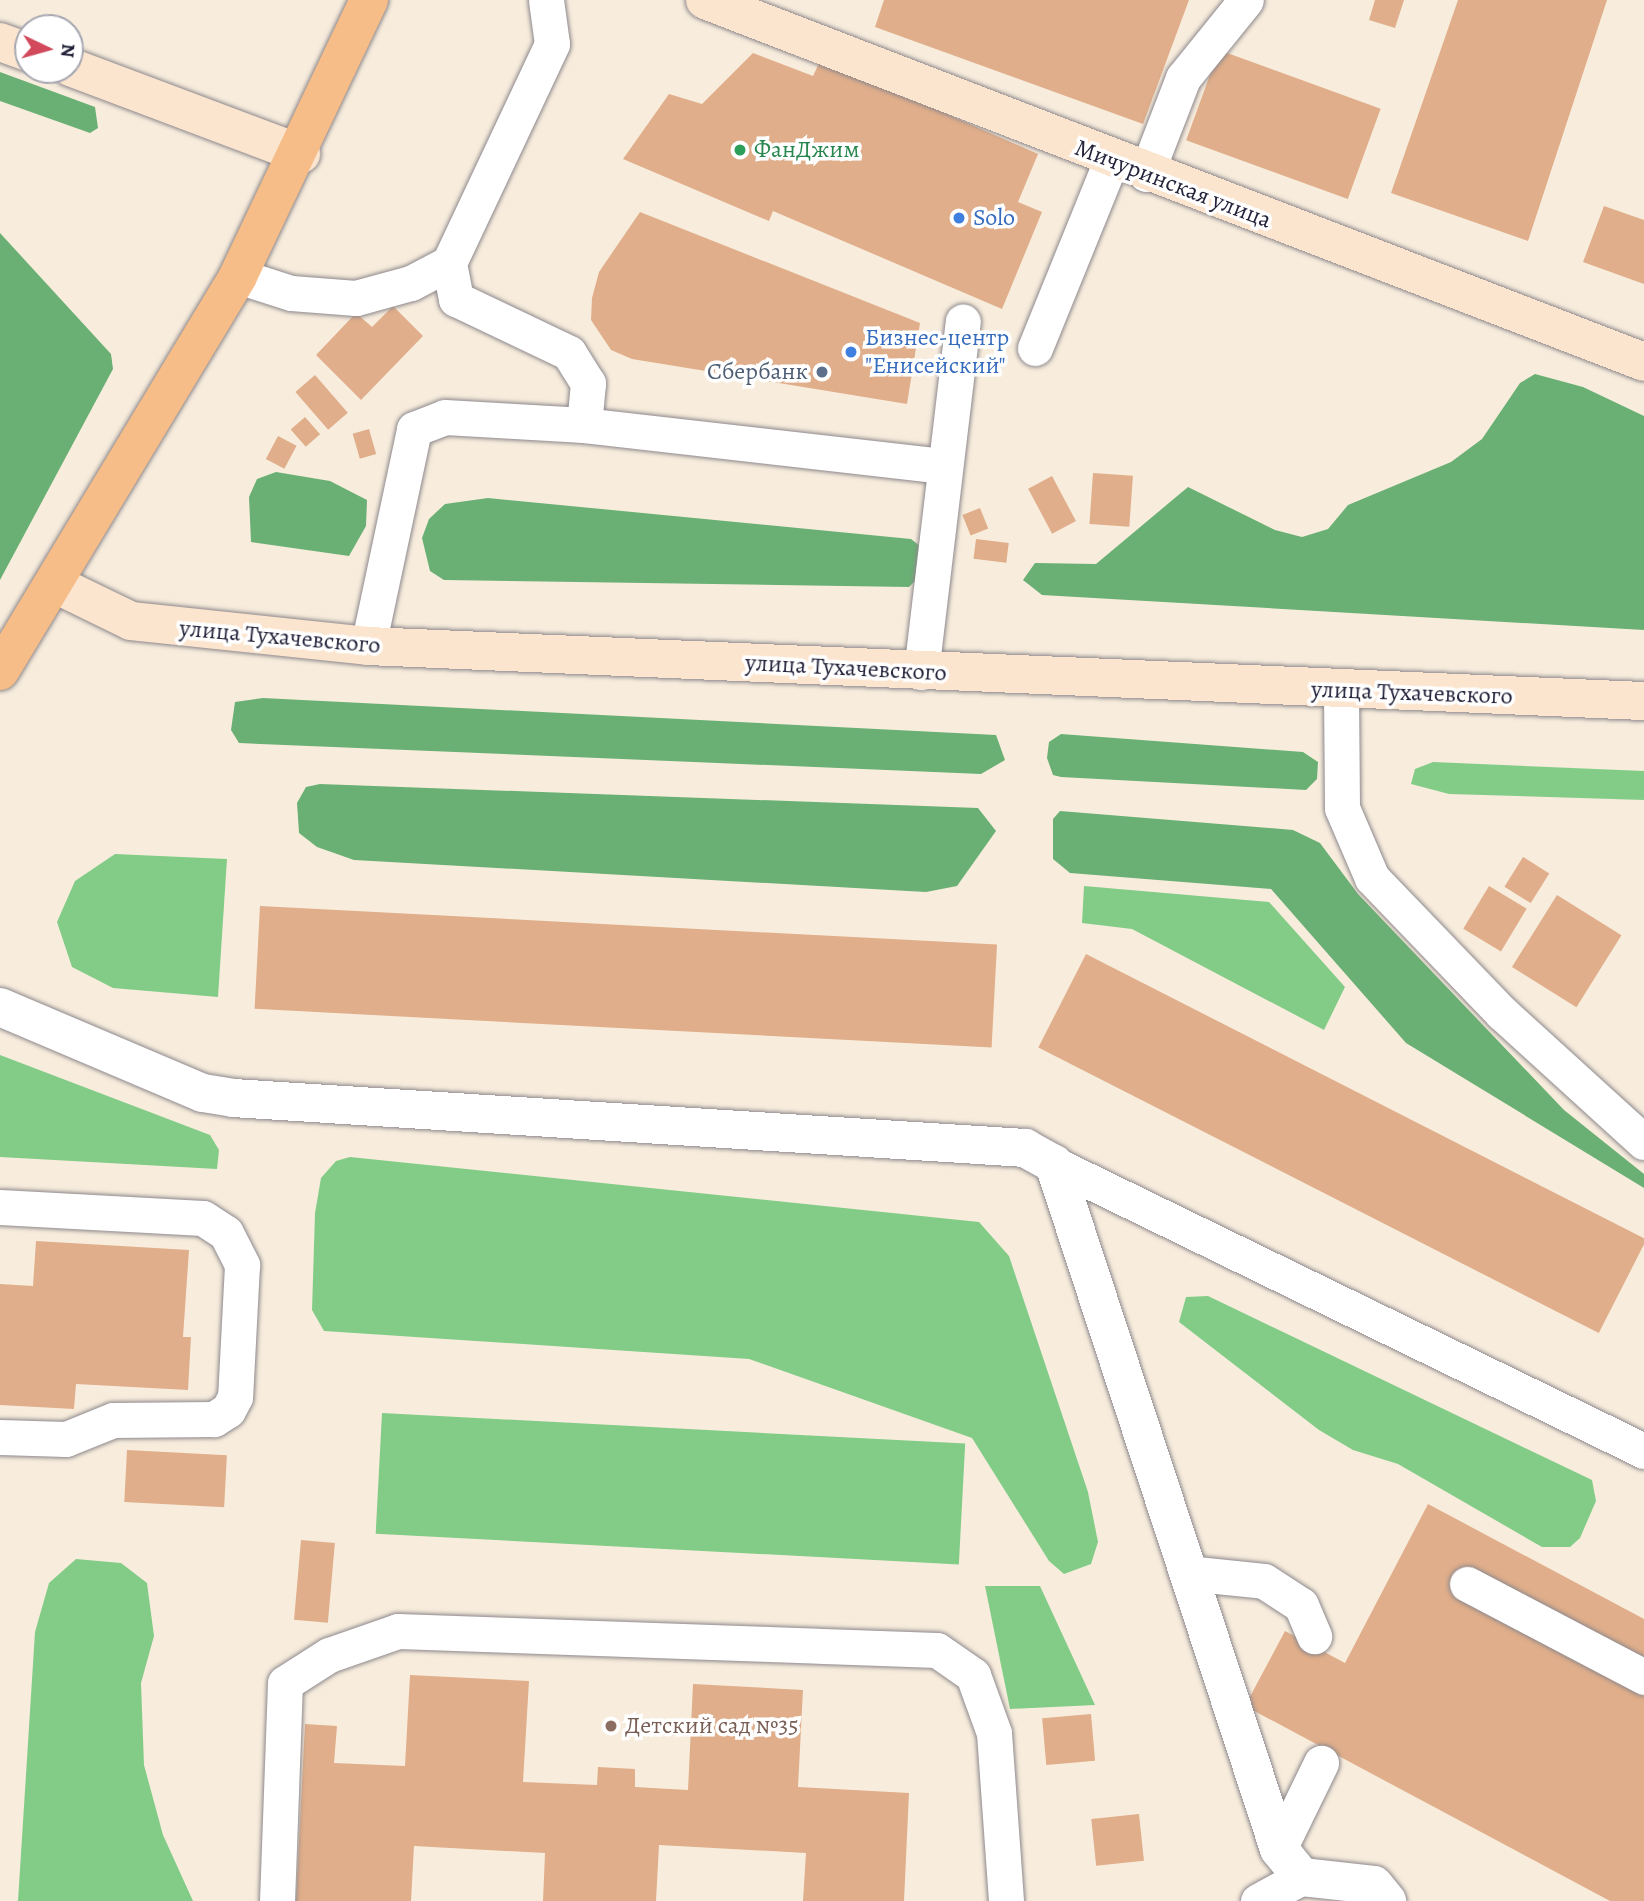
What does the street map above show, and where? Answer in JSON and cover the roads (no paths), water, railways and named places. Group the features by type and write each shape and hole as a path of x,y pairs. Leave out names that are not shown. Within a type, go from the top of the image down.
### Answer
{"main road":[{"path":"0,671 57,585 238,276 300,154 369,0"}],"street":[{"name":"Мичуринская улица","path":"705,0 1129,168 1644,362"},
{"path":"84,72 300,154"},
{"name":"улица Тухачевского","path":"57,585 131,621 368,646 1341,691 1644,701"},
{"path":"0,1007 203,1093 233,1098 1025,1148 1054,1164 1187,1573 1290,1863 1389,1896"}],"lane":[{"path":"546,0 552,44 449,263 447,280 456,299 542,337 583,369 584,425"},
{"path":"1035,348 1129,168 1183,78 1246,0"},
{"path":"238,276 291,293 356,298 411,283 449,263"},
{"path":"921,671 962,322"},
{"path":"368,646 414,429 445,417 584,425 945,466"},
{"path":"1341,691 1342,808 1372,878 1502,1013 1644,1142"},
{"path":"1054,1164 1644,1451"},
{"path":"0,1207 203,1218 226,1233 242,1265 235,1396 228,1410 214,1419 113,1420 66,1439 0,1437"},
{"path":"1187,1573 1265,1581 1301,1605 1314,1636"},
{"path":"1467,1584 1644,1677"},
{"path":"277,1901 285,1683 329,1655 398,1631 937,1650 973,1675 994,1733 1006,1901"},
{"path":"1258,1901 1290,1863 1321,1763"}],"place":[{"name":"ФанДжим","path":"740,150"},
{"name":"Solo","path":"959,218"},
{"name":"Бизнес-центр \"Енисейский\"","path":"851,352"},
{"name":"Сбербанк","path":"822,372"},
{"name":"Детский сад №35","path":"611,1726"}]}
